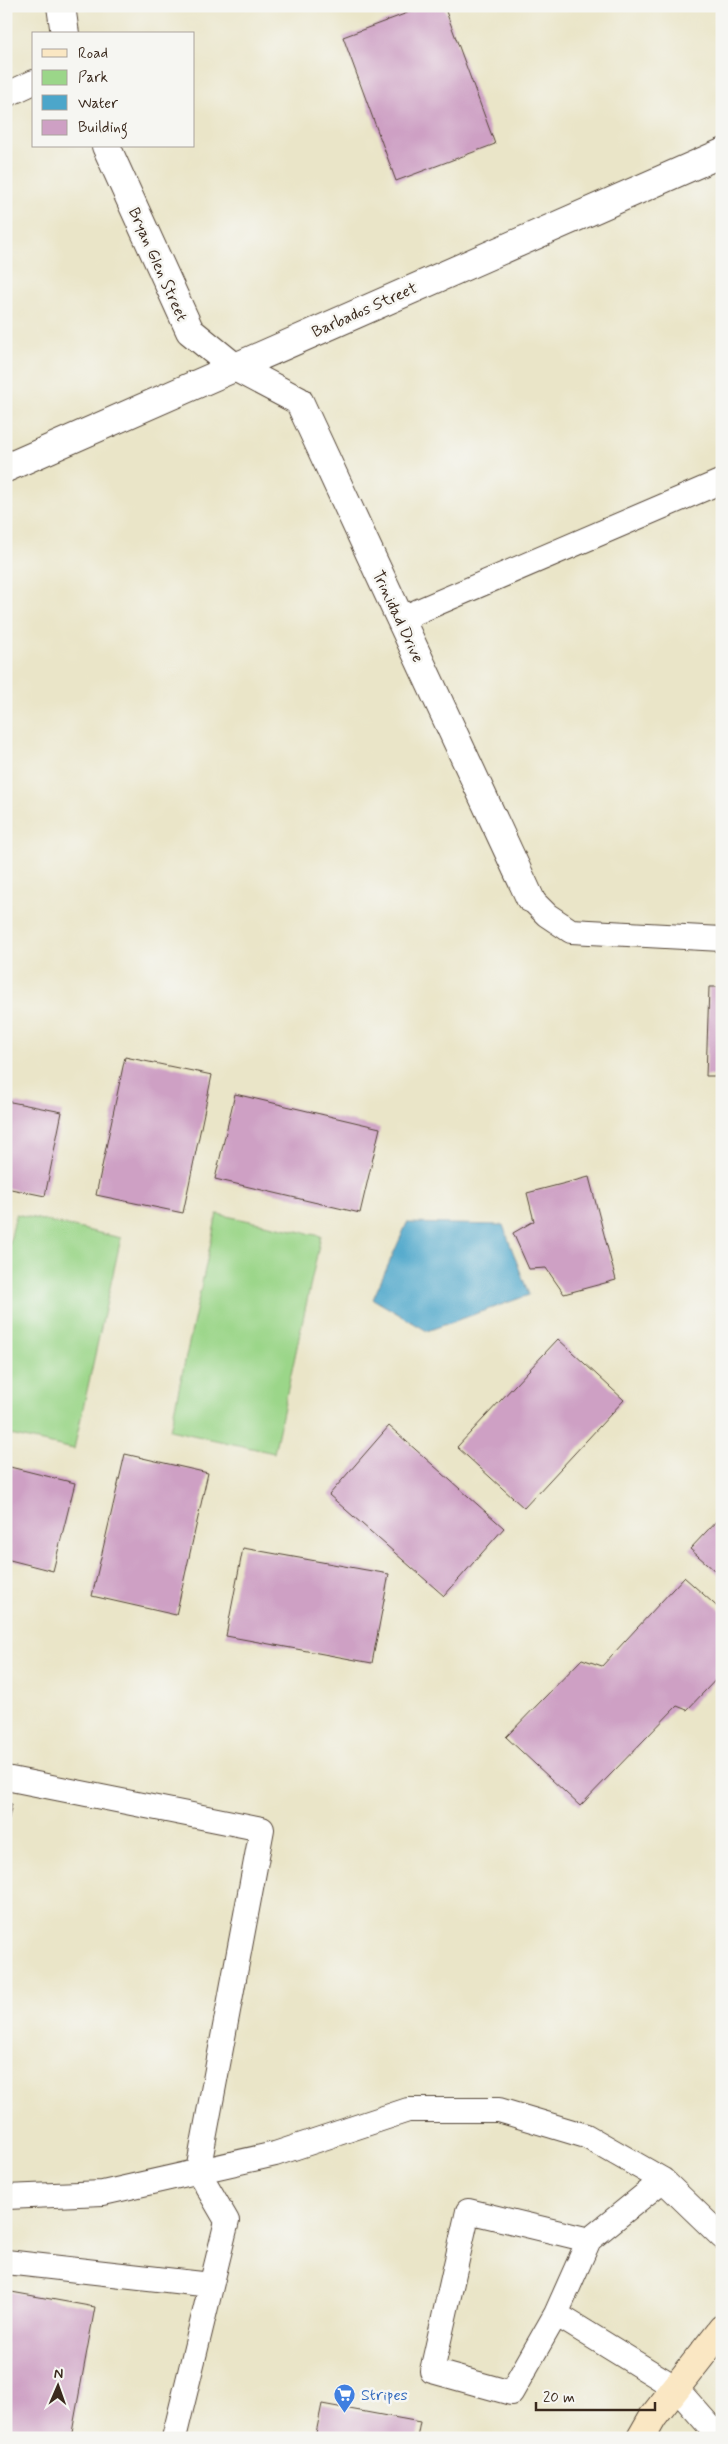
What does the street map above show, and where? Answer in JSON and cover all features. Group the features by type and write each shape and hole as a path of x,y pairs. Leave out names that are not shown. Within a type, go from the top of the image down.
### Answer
{"street":[{"path":"61,6 65,32"},
{"name":"Bryan Glen Street","path":"107,148 190,331 233,366"},
{"name":"Barbados Street","path":"6,468 233,366 722,153"},
{"name":"Trinidad Drive","path":"233,366 299,401 530,898"},
{"path":"641,2438 676,2388 722,2330"}],"lane":[{"path":"6,95 32,83"},
{"path":"400,619 722,481"},
{"path":"530,898 547,916 571,931 722,939"},
{"path":"6,1778 262,1829 198,2171 227,2221 174,2438"},
{"path":"6,2197 103,2193 275,2154 408,2110 499,2110 586,2136 663,2180 722,2237"},
{"path":"589,2240 468,2211 432,2371 512,2393 556,2314 589,2240 663,2180"},
{"path":"6,2262 211,2285"},
{"path":"556,2314 676,2388 720,2438"}],"green space":[{"path":"16,1214 121,1238 74,1449 6,1434 6,1260"},
{"path":"217,1214 321,1236 274,1453 170,1430"}],"water":[{"path":"407,1223 503,1225 529,1295 427,1331 373,1299"}],"building":[{"path":"426,6 444,6 495,144 396,181 343,37"},
{"path":"709,987 722,987 722,1076 706,1076"},
{"path":"125,1057 212,1075 183,1213 96,1195"},
{"path":"235,1094 380,1128 360,1213 215,1179"},
{"path":"6,1101 62,1112 45,1196 6,1188"},
{"path":"589,1177 616,1280 564,1294 546,1268 529,1269 513,1233 534,1221 527,1193"},
{"path":"558,1339 624,1400 524,1508 457,1447"},
{"path":"389,1426 504,1528 444,1596 329,1495"},
{"path":"125,1454 208,1473 176,1615 92,1596"},
{"path":"6,1466 75,1483 53,1571 6,1559"},
{"path":"722,1515 722,1577 690,1549"},
{"path":"243,1548 389,1574 372,1663 226,1636"},
{"path":"684,1577 722,1611 722,1673 687,1710 677,1706 580,1806 506,1737 582,1659 602,1666"},
{"path":"6,1803 12,1804 7,1827 6,1827"},
{"path":"6,2291 95,2307 71,2438 6,2438"},
{"name":"Stripes","path":"322,2404 420,2422 417,2438 315,2438"}],"place":[{"name":"Stripes","path":"345,2413"}]}
